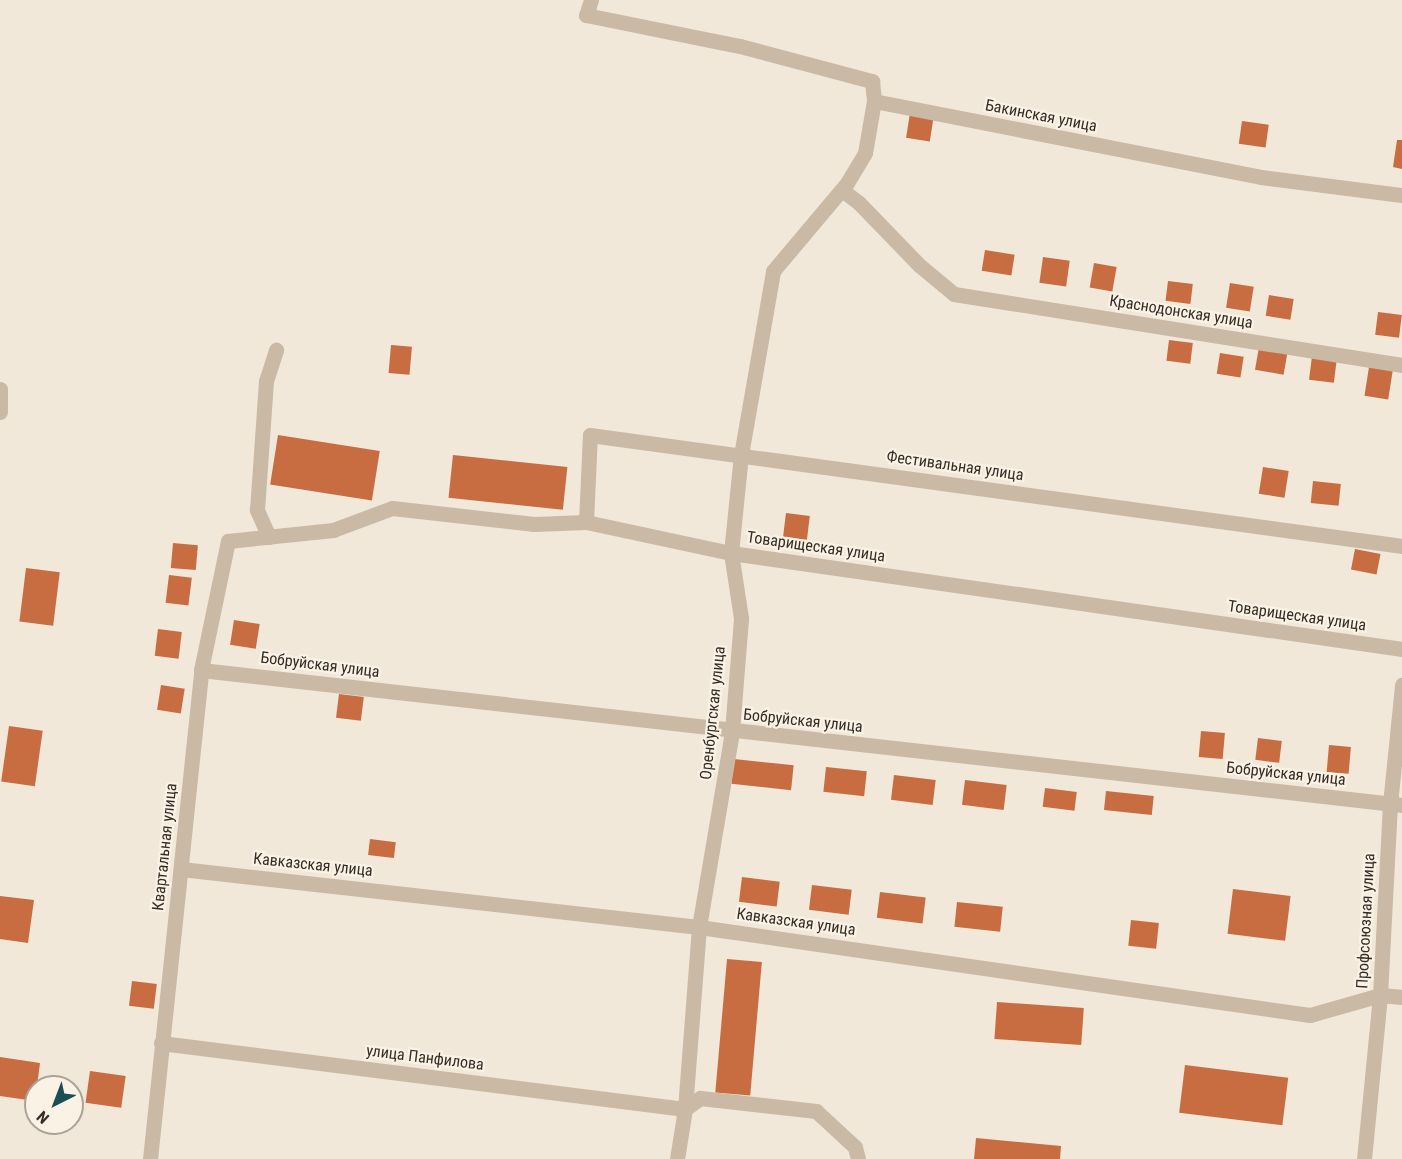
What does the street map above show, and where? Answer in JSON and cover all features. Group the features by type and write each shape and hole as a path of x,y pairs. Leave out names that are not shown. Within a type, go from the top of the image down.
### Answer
{"street":[{"path":"591,0 586,15 740,46 872,81 874,101 865,153 842,190"},
{"name":"Бакинская улица","path":"874,101 1262,177 1402,195"},
{"name":"Оренбургская улица","path":"677,1159 685,1108 699,927 732,731 741,618 731,553 741,455 772,272 842,190"},
{"name":"Краснодонская улица","path":"842,190 859,203 919,265 954,294 1402,365"},
{"path":"269,537 257,510 266,381 276,350"},
{"path":"0,412 1,390"},
{"name":"Фестивальная улица","path":"586,522 590,435 1402,546"},
{"name":"Товарищеская улица","path":"228,541 333,530 392,508 534,524 586,522 731,553 1402,649"},
{"name":"Квартальная улица","path":"150,1159 201,670 228,541"},
{"name":"Бобруйская улица","path":"201,670 1396,804"},
{"name":"Профсоюзная улица","path":"1364,1159 1396,804 1402,685"},
{"name":"Кавказская улица","path":"181,869 699,927 1310,1015 1380,995 1402,997"},
{"name":"улица Панфилова","path":"161,1043 685,1108"},
{"path":"685,1108 700,1098 816,1111 855,1147 858,1159"}],"building":[{"path":"910,113 934,117 930,141 906,138"},
{"path":"1242,121 1269,125 1266,148 1239,144"},
{"path":"1397,140 1402,140 1402,169 1393,167"},
{"path":"985,250 1015,255 1011,275 982,271"},
{"path":"1043,257 1070,261 1066,287 1039,283"},
{"path":"1094,263 1117,267 1112,292 1090,288"},
{"path":"1168,281 1193,284 1190,304 1166,301"},
{"path":"1230,283 1254,287 1250,311 1226,308"},
{"path":"1269,295 1294,299 1290,320 1266,316"},
{"path":"1378,312 1402,315 1399,338 1375,335"},
{"path":"1169,340 1193,343 1190,364 1166,361"},
{"path":"391,345 412,347 409,375 389,373"},
{"path":"1259,347 1288,352 1284,375 1255,370"},
{"path":"1220,353 1244,357 1240,377 1217,374"},
{"path":"1312,356 1337,359 1334,383 1309,380"},
{"path":"1369,367 1393,371 1388,399 1364,396"},
{"path":"278,435 380,451 372,500 270,484"},
{"path":"453,455 567,467 563,510 449,498"},
{"path":"1263,467 1289,471 1284,498 1259,494"},
{"path":"1313,481 1341,484 1339,506 1311,503"},
{"path":"786,513 810,516 807,541 783,538"},
{"path":"173,543 198,545 196,570 171,568"},
{"path":"1355,549 1381,554 1377,575 1351,570"},
{"path":"26,568 60,572 53,626 19,622"},
{"path":"169,575 192,578 188,606 166,603"},
{"path":"234,620 260,624 256,649 230,645"},
{"path":"158,629 182,632 179,659 155,656"},
{"path":"161,685 185,689 181,713 157,710"},
{"path":"339,694 364,697 361,721 336,718"},
{"path":"9,726 43,731 35,786 1,781"},
{"path":"1201,731 1225,733 1223,759 1199,757"},
{"path":"1258,738 1282,741 1279,763 1255,760"},
{"path":"1329,745 1351,747 1349,774 1327,772"},
{"path":"734,759 794,765 791,790 731,784"},
{"path":"826,767 867,771 864,796 823,792"},
{"path":"894,775 936,780 933,805 891,800"},
{"path":"965,780 1007,785 1004,810 962,805"},
{"path":"1045,788 1077,792 1074,811 1043,807"},
{"path":"1106,791 1154,796 1152,815 1104,810"},
{"path":"370,839 396,842 394,858 368,855"},
{"path":"742,877 780,882 777,906 739,902"},
{"path":"812,885 852,890 849,915 809,910"},
{"path":"1233,889 1291,896 1285,941 1228,934"},
{"path":"880,892 926,898 922,923 877,918"},
{"path":"0,896 34,900 28,943 0,939"},
{"path":"957,902 1003,907 1000,932 954,927"},
{"path":"1131,920 1159,923 1156,949 1128,946"},
{"path":"727,959 762,962 750,1096 715,1092"},
{"path":"132,981 157,984 154,1009 129,1006"},
{"path":"997,1002 1084,1008 1081,1045 994,1039"},
{"path":"0,1057 40,1063 38,1075 24,1075 24,1099 0,1096"},
{"path":"1185,1065 1288,1078 1282,1125 1179,1113"},
{"path":"90,1071 126,1076 121,1108 86,1103"},
{"path":"976,1138 1061,1146 1060,1159 974,1159"}]}
